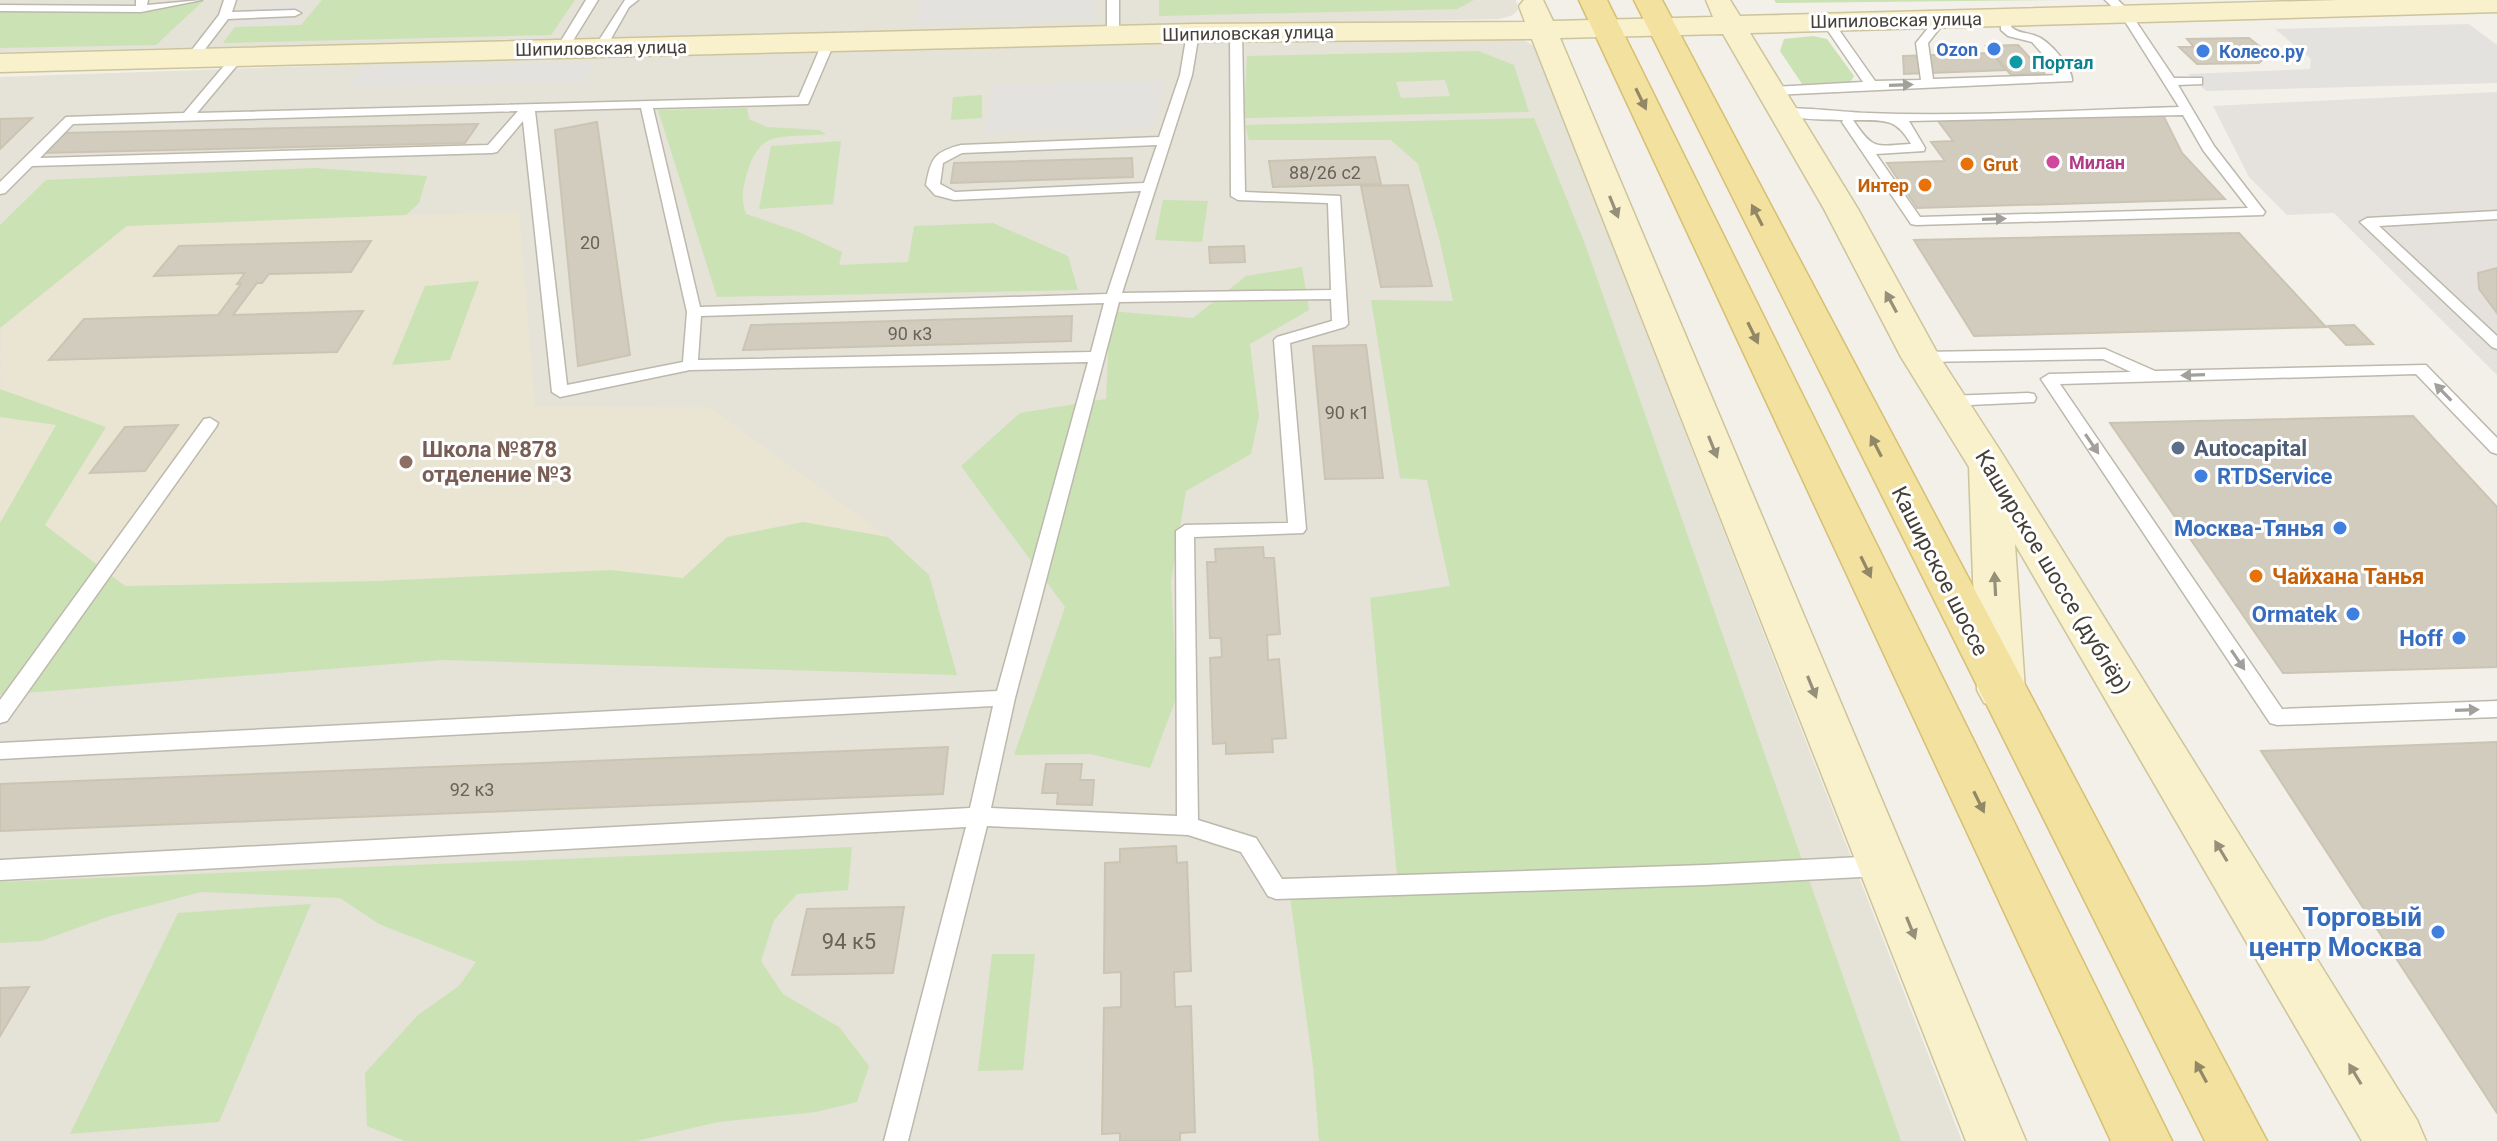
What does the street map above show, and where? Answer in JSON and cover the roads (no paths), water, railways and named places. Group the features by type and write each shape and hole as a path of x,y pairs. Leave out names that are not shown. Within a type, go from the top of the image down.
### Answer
{"main road":[{"name":"Шипиловская улица","path":"0,63 1236,32 1537,15 1724,12 1828,22 2007,17 2118,7 2497,4"},
{"name":"Каширское шоссе (дублёр)","path":"1724,12 1920,357 1989,465 2396,1141"},
{"name":"Каширское шоссе","path":"1655,13 2001,690 2237,1141"},
{"path":"1600,14 2142,1141"},
{"path":"1537,15 1996,1141"},
{"path":"1989,465 2001,690"}],"lane":[{"path":"0,8 196,0"},
{"path":"192,58 225,16 230,0"},
{"path":"562,49 592,0"},
{"path":"600,48 625,5 632,0"},
{"path":"1113,0 1113,35"},
{"path":"1848,122 1916,221 2258,212 2219,163 2170,82 2118,7"},
{"path":"225,16 295,13"},
{"path":"1783,111 1798,87 2068,78 2036,39 2012,34 2005,28 2007,17"},
{"path":"1928,84 1922,43 1941,19"},
{"path":"1828,22 1871,85"},
{"path":"1188,826 1185,531 1297,529 1282,340 1340,324 1335,199 1238,196 1236,32"},
{"path":"896,1141 979,817 1005,698 1113,298 1186,75 1193,33"},
{"path":"0,190 70,120 804,101 829,41"},
{"path":"187,117 238,57"},
{"path":"2170,82 2198,81"},
{"path":"646,104 694,312 690,365"},
{"path":"28,162 492,149 528,108"},
{"path":"528,108 560,392 690,365 1098,357"},
{"path":"1783,111 1894,118 2186,111"},
{"path":"1783,111 1821,123 1894,118 1906,125 1919,143 1919,148 1889,152 1863,145"},
{"path":"1149,187 954,196 940,192 933,185 937,162 948,153 961,149 1132,136 1164,141"},
{"path":"2497,215 2367,222 2497,344"},
{"path":"694,312 1338,294"},
{"path":"1920,357 2105,354 2154,377"},
{"path":"2497,448 2420,369 2049,379 2277,717 2497,709"},
{"path":"1948,401 2028,398"},
{"path":"0,715 210,423"},
{"path":"0,751 1005,698"},
{"path":"0,870 979,817 1188,826 1248,845 1276,889 1690,876 1885,865"}],"place":[{"name":"Ozon","path":"1994,49"},
{"name":"Колесо.ру","path":"2203,51"},
{"name":"Портал","path":"2016,62"},
{"name":"Милан","path":"2053,162"},
{"name":"Grut","path":"1967,164"},
{"name":"Интер","path":"1925,185"},
{"name":"Autocapital","path":"2178,448"},
{"name":"Школа №878 отделение №3","path":"406,462"},
{"name":"RTDService","path":"2201,476"},
{"name":"Москва-Тянья","path":"2340,528"},
{"name":"Чайхана Танья","path":"2256,576"},
{"name":"Ormatek","path":"2353,614"},
{"name":"Hoff","path":"2459,638"},
{"name":"Торговый центр Москва","path":"2438,932"}]}
